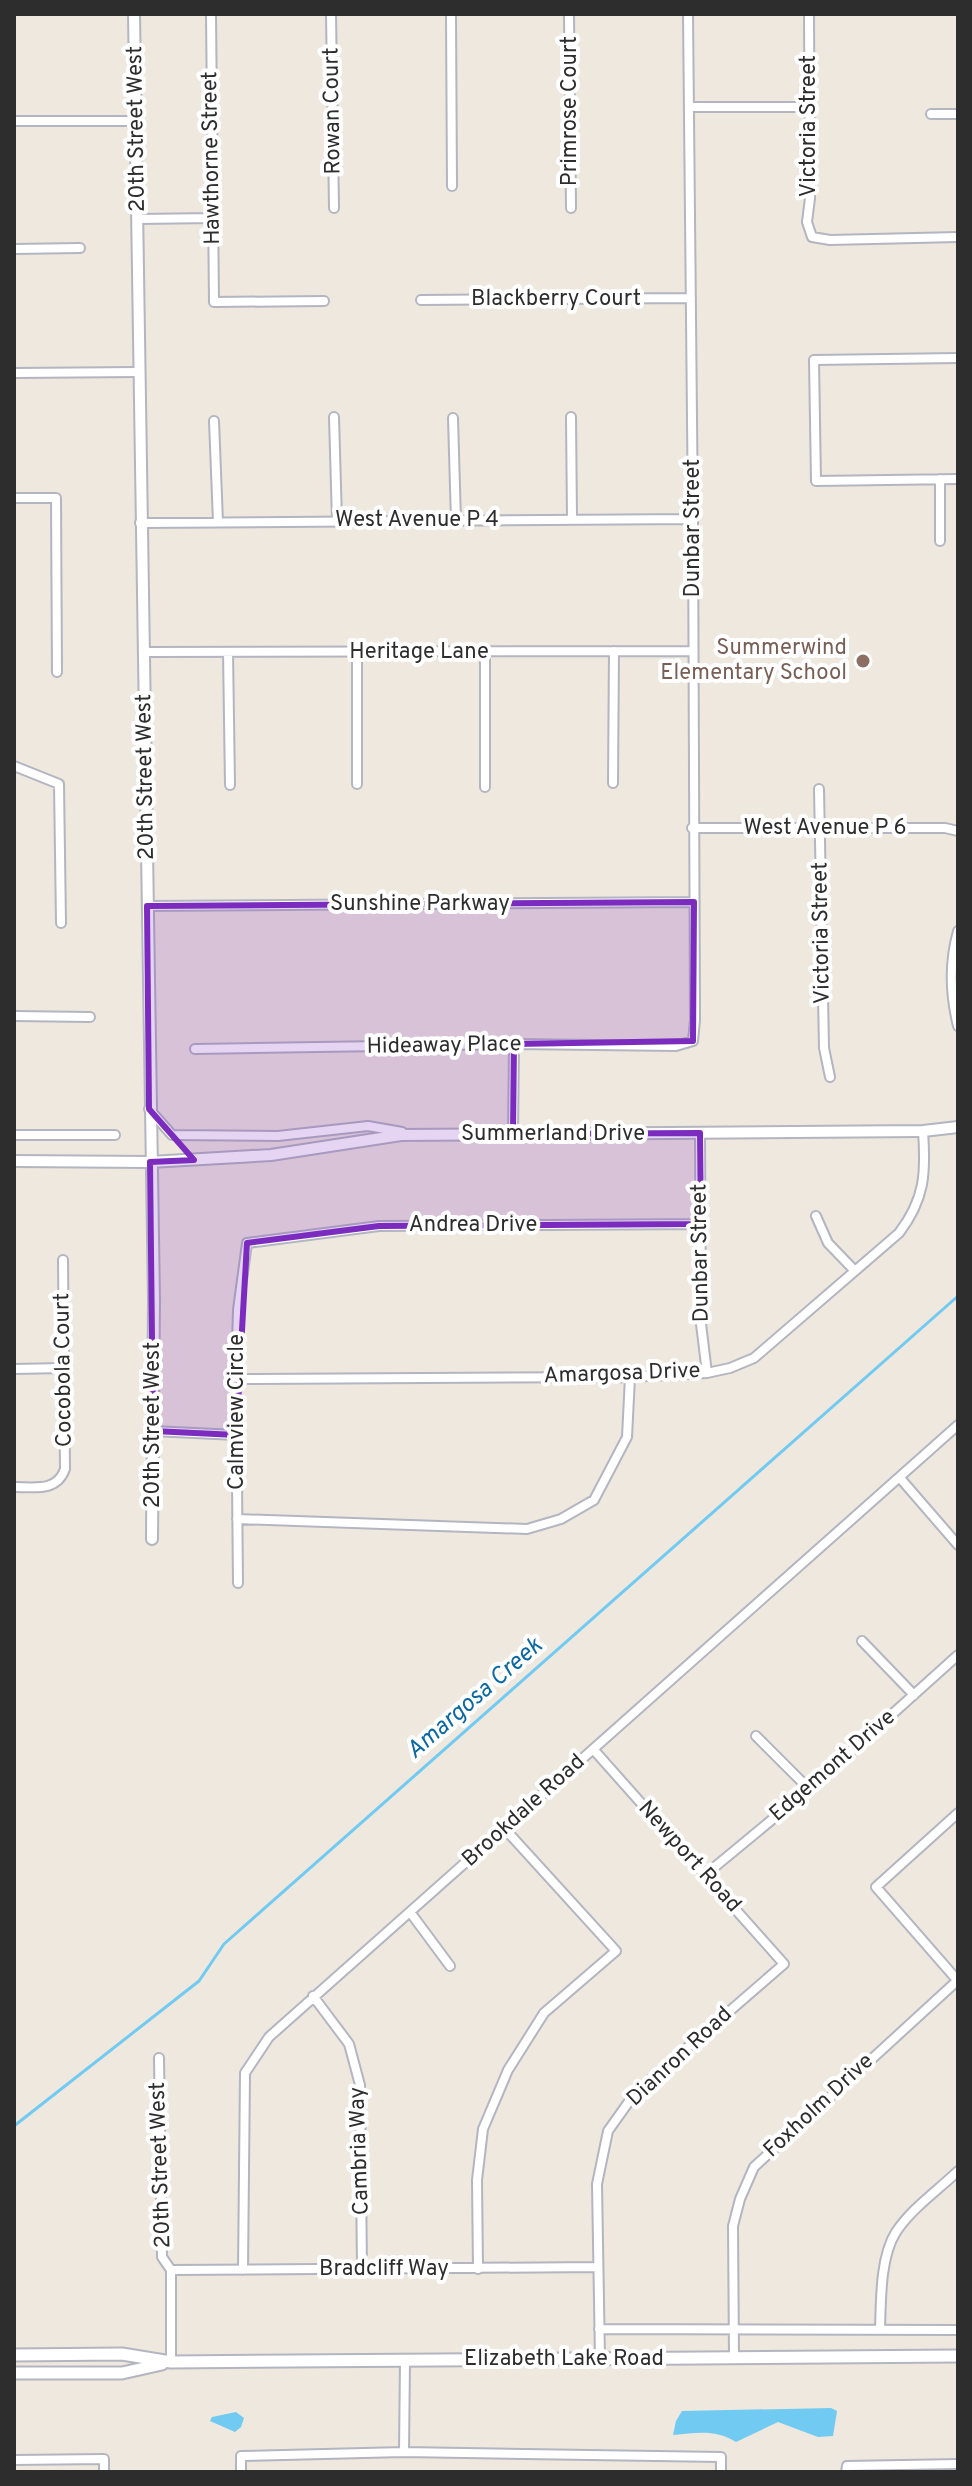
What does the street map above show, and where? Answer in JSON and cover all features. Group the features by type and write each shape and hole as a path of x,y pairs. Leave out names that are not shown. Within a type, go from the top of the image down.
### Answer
{"main road":[{"name":"Elizabeth Lake Road","path":"14,2355 122,2354 171,2362 958,2356"},
{"name":"Elizabeth Lake Road","path":"14,2373 122,2373 171,2362"}],"street":[{"name":"20th Street West","path":"134,14 154,1300 152,1539"},
{"name":"Hawthorne Street","path":"211,14 214,302 324,301"},
{"name":"Rowan Court","path":"331,14 334,208"},
{"path":"451,14 452,186"},
{"name":"Primrose Court","path":"569,14 571,208"},
{"name":"Dunbar Street","path":"688,14 693,519 693,1041"},
{"name":"Victoria Street","path":"809,14 810,198 807,222 812,237 830,240 958,237"},
{"path":"690,107 809,107"},
{"path":"931,114 958,114"},
{"path":"14,121 137,121"},
{"path":"139,219 213,218"},
{"path":"14,249 80,248"},
{"name":"Blackberry Court","path":"421,300 691,298"},
{"path":"958,358 814,360 816,481 958,479"},
{"path":"14,373 139,372"},
{"path":"334,417 337,521"},
{"path":"571,417 572,518"},
{"path":"453,418 456,521"},
{"path":"214,421 218,522"},
{"path":"940,479 940,541"},
{"path":"14,498 56,498 57,672"},
{"name":"West Avenue P 4","path":"140,523 693,519"},
{"path":"485,651 485,787"},
{"path":"613,783 614,651"},
{"name":"Heritage Lane","path":"144,652 693,651"},
{"path":"228,652 230,785"},
{"path":"357,652 357,784"},
{"path":"14,766 59,784 61,923"},
{"name":"Victoria Street","path":"819,789 824,1048 830,1077"},
{"name":"West Avenue P 6","path":"692,828 945,828 958,831"},
{"name":"Sunshine Parkway","path":"147,906 694,902"},
{"path":"958,931 951,973 952,1001 958,1026"},
{"path":"14,1016 90,1017"},
{"name":"Hideaway Place","path":"195,1049 514,1044 676,1046 693,1041"},
{"path":"513,1134 514,1044"},
{"path":"149,1109 172,1135 278,1136 368,1126 415,1135"},
{"name":"Summerland Drive","path":"14,1161 150,1162 271,1155 415,1135 923,1131 958,1127"},
{"name":"Amargosa Drive","path":"236,1379 630,1377 707,1373 730,1368 754,1358 899,1233 913,1214 924,1176 923,1131"},
{"name":"Dunbar Street","path":"700,1133 701,1324 707,1373"},
{"path":"14,1135 115,1135"},
{"path":"816,1216 828,1243 855,1271"},
{"name":"Andrea Drive","path":"247,1243 379,1226 701,1224"},
{"name":"Calmview Circle","path":"238,1583 236,1379 238,1310 247,1243"},
{"name":"Cocobola Court","path":"14,1487 52,1486 61,1479 65,1469 63,1260"},
{"path":"14,1369 64,1368"},
{"path":"237,1519 527,1529 561,1519 594,1500 627,1437 630,1377"},
{"name":"Brookdale Road","path":"243,2270 245,2073 269,2037 958,1425"},
{"path":"153,1431 236,1435"},
{"path":"900,1478 958,1545"},
{"path":"862,1641 914,1695"},
{"name":"Edgemont Drive","path":"705,1875 809,1789 958,1655"},
{"path":"756,1736 809,1789"},
{"name":"Newport Road","path":"593,1749 784,1964"},
{"path":"958,1813 876,1887 958,1981"},
{"path":"478,2269 477,2180 483,2129 503,2081 544,2013 616,1951 504,1828"},
{"path":"410,1912 450,1966"},
{"name":"Dianron Road","path":"600,2359 597,2184 608,2131 635,2093 784,1964"},
{"name":"Foxholm Drive","path":"734,2358 733,2226 740,2199 754,2167 958,1981"},
{"name":"Cambria Way","path":"313,1996 349,2044 360,2085 362,2270"},
{"name":"20th Street West","path":"159,2058 162,2257 171,2270 171,2362"},
{"path":"880,2330 883,2271 894,2235 912,2213 958,2171"},
{"name":"Bradcliff Way","path":"171,2270 598,2267"},
{"path":"599,2329 958,2330"},
{"path":"404,2452 405,2360"},
{"path":"241,2472 241,2456 404,2452 721,2457 721,2472"},
{"path":"14,2460 104,2459 104,2472"},
{"path":"846,2472 847,2466 958,2464"}],"highlighted area":[{"path":"694,902 693,1041 514,1044 513,1134 700,1133 701,1224 379,1226 247,1243 236,1435 153,1431 150,1162 194,1160 149,1109 147,906"}],"water":[{"path":"831,2408 837,2411 833,2436 818,2437 778,2422 736,2442 713,2434 673,2435 682,2411"},
{"path":"236,2412 244,2418 235,2432 210,2421 212,2417"}],"waterway":[{"name":"Amargosa Creek","path":"14,2126 199,1981 224,1944 958,1296"}],"place":[{"name":"Summerwind Elementary School","path":"863,661"}]}
